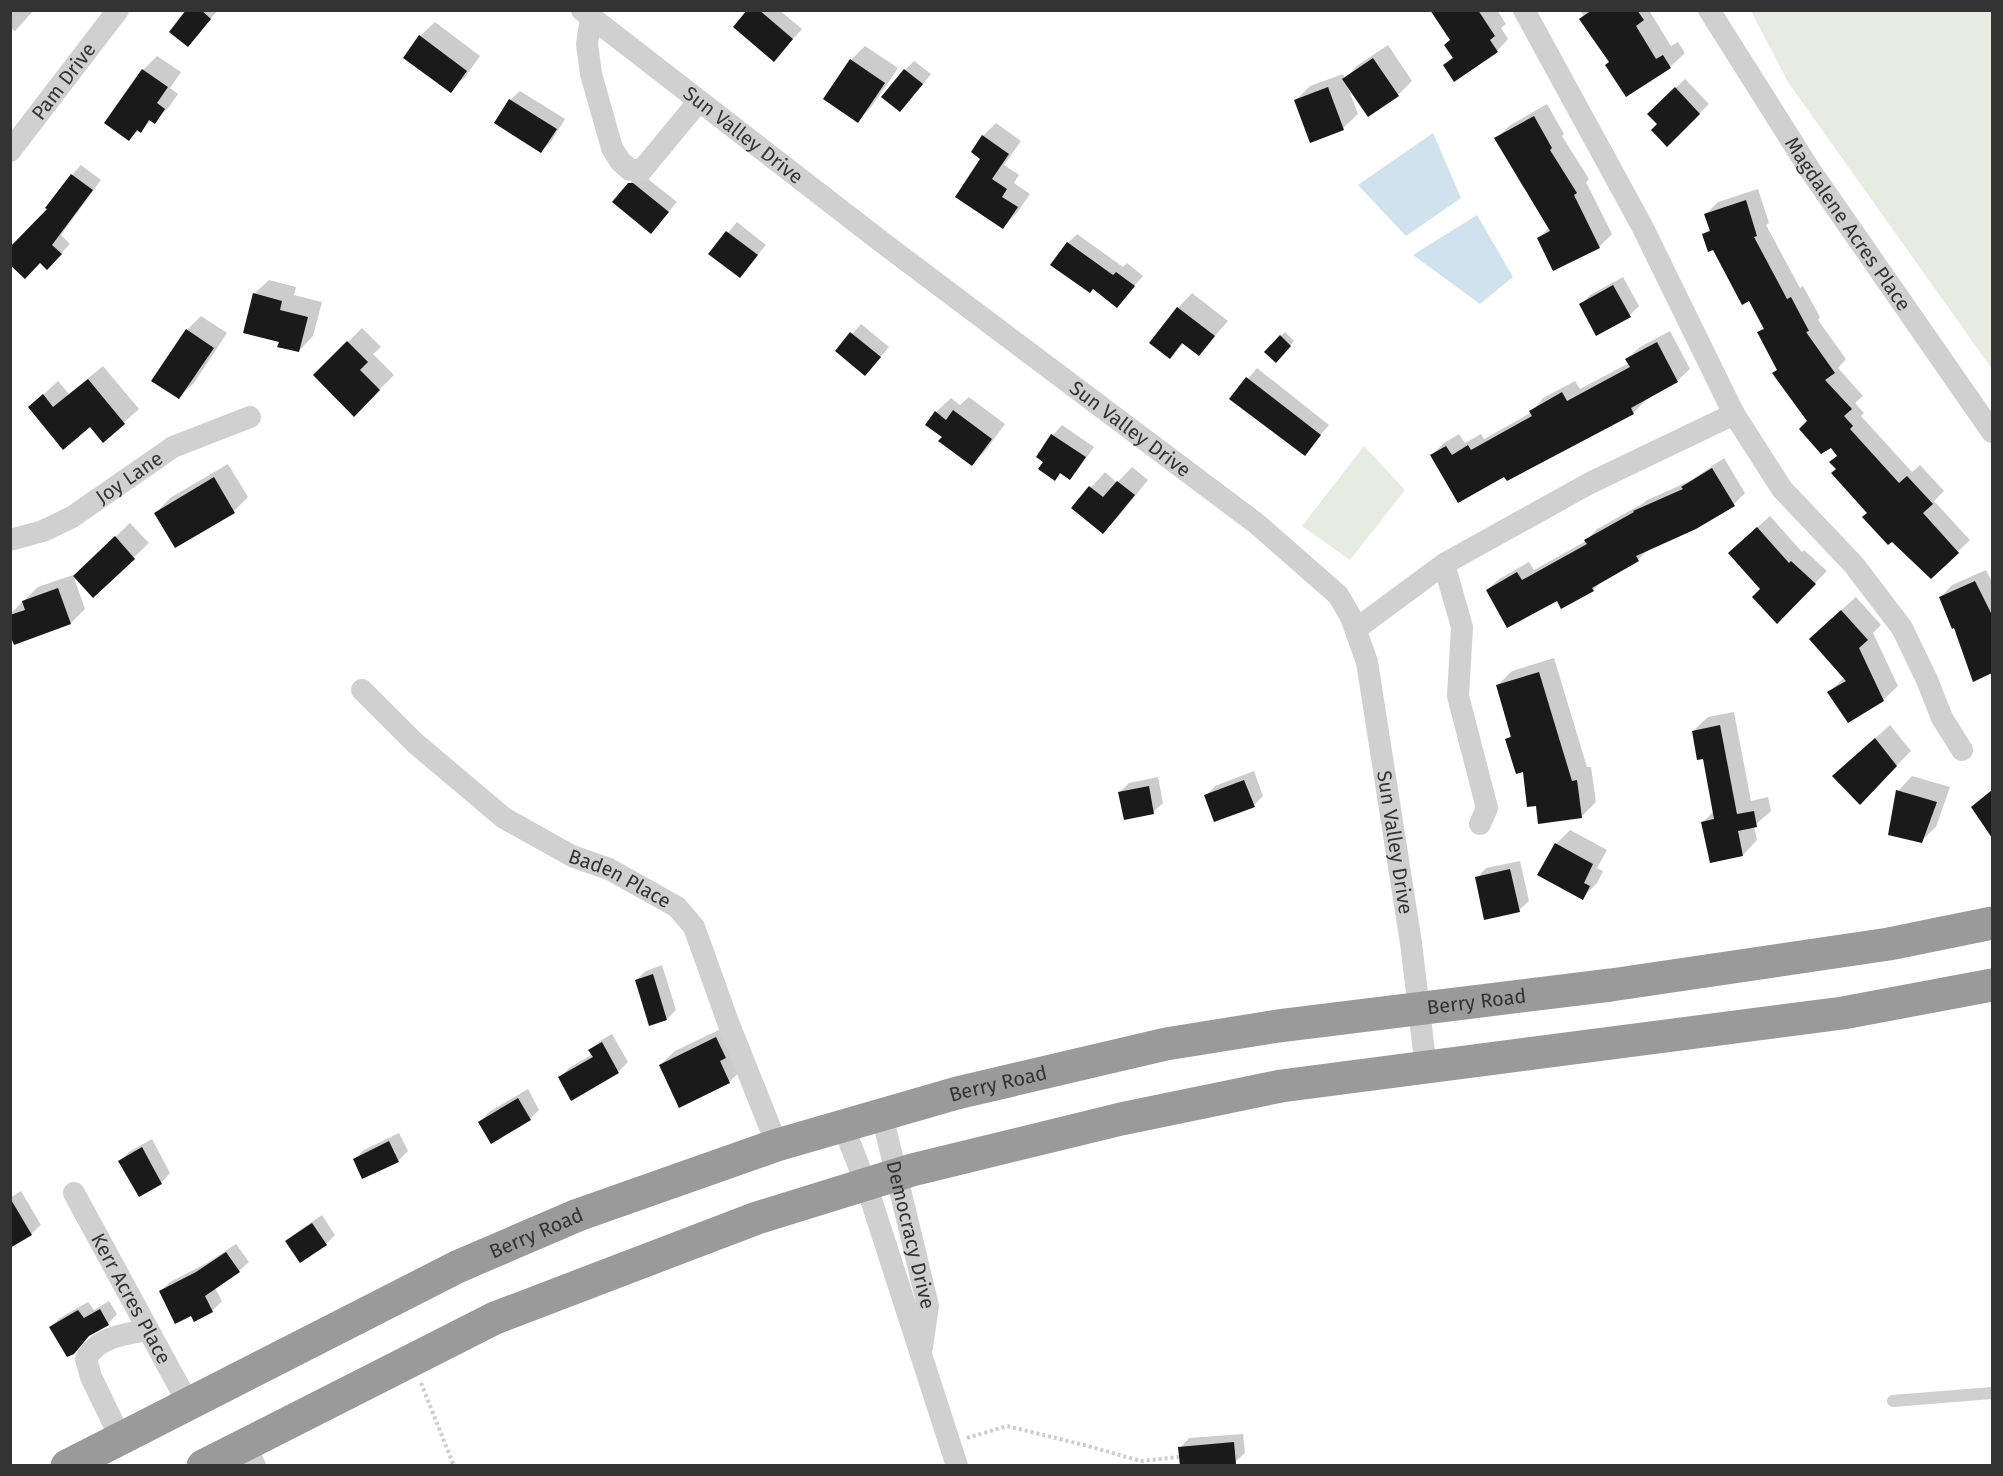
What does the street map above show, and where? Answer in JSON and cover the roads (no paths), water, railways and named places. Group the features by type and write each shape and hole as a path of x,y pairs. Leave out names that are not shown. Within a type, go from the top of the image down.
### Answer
{"highway":[{"name":"Berry Road","path":"67,1466 458,1267 578,1215 777,1145 957,1093 1166,1044 1278,1026 1611,985 1889,944 1992,923"},
{"path":"202,1466 250,1455 412,1360 495,1318 757,1218 881,1179 1121,1119 1281,1086 1843,1012 1992,985"}],"street":[{"name":"Pam Drive","path":"10,151 118,10"},
{"path":"1524,10 1642,226 1734,414 1782,489 1854,565 1902,628 1942,718 1962,750"},
{"name":"Magdalene Acres Place","path":"1709,10 1810,170 1992,432"},
{"path":"587,14 587,44 591,74 612,148 620,161 630,170 642,170 699,101"},
{"name":"Sun Valley Drive","path":"587,14 883,243 1257,524 1338,595 1356,629 1367,662 1412,944 1426,1068"},
{"path":"1356,629 1444,564 1590,483 1734,414"},
{"name":"Joy Lane","path":"10,540 43,531 72,516 173,447 250,417"},
{"path":"1444,564 1462,627 1458,696 1487,808 1480,824"},
{"name":"Baden Place","path":"362,690 415,743 504,818 572,856 609,869 677,907 694,927 728,1022 777,1145"},
{"name":"Democracy Drive","path":"882,1115 881,1179 921,1354 953,1455"},
{"name":"Democracy Drive","path":"843,1126 881,1179 928,1306 921,1354"},
{"name":"Kerr Acres Place","path":"74,1193 189,1405"},
{"path":"121,1439 91,1377 86,1359 91,1350 106,1341 148,1330"}],"lane":[{"path":"1893,1401 1992,1393"}],"water":[{"path":"1433,133 1461,198 1406,236 1358,185"},
{"path":"1477,215 1513,277 1480,304 1413,255"}]}
